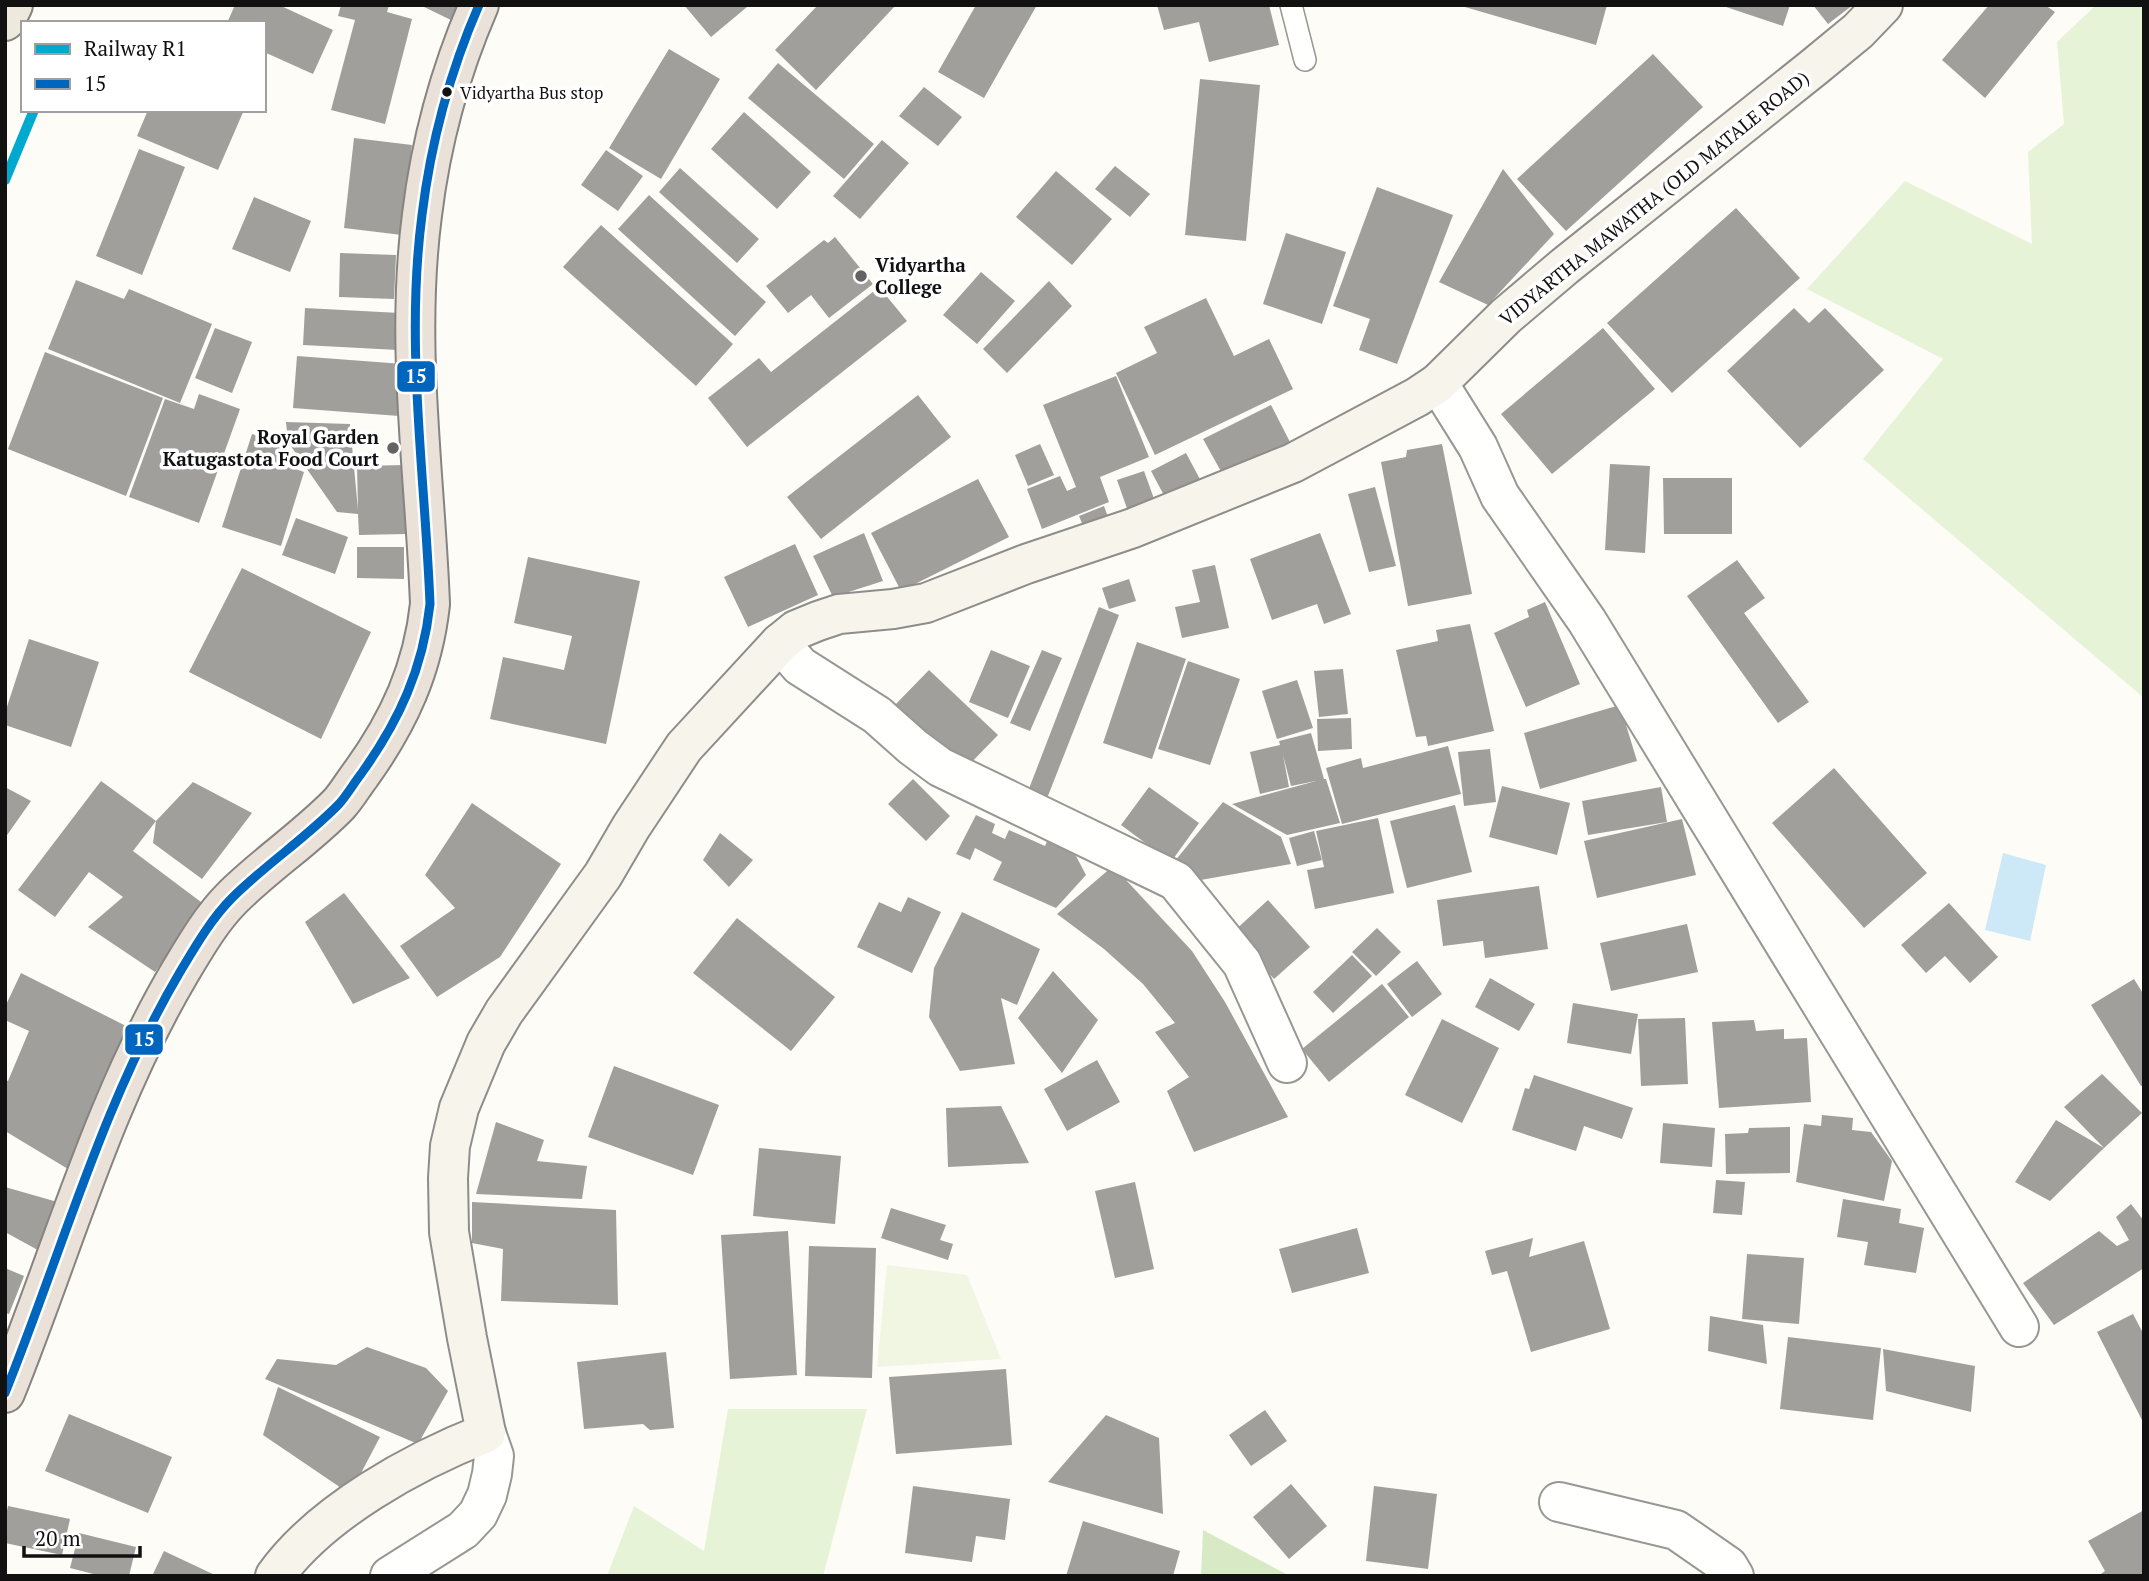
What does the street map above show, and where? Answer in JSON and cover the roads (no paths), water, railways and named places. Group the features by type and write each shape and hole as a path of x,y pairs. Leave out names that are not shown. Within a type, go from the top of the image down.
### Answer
{"highway":[{"path":"5,1393 126,1075 181,971 230,900 341,801 384,741 403,705 417,667 426,635 430,604 416,354 421,217 432,151 446,92 460,48 479,5"}],"street":[{"name":"VIDYARTHA MAWATHA (OLD MATALE ROAD)","path":"486,1433 449,1232 450,1146 459,1108 486,1043 504,1013 603,875 684,747 780,643 796,630 839,614 926,603 1026,564 1133,528 1293,463 1418,397 1438,383 1506,316 1565,266 1858,32 1884,5"},
{"path":"1438,383 1478,447 1500,496 1587,621 2019,1327"},
{"path":"780,643 800,666 877,715 940,767 1176,881 1242,963 1287,1063"},
{"path":"275,1576 309,1540 338,1515 373,1491 415,1465 486,1433 494,1457 487,1495 478,1514 463,1530 390,1576"},
{"path":"1559,1502 1676,1530 1728,1566 1734,1576"}],"lane":[{"path":"1291,5 1305,60"}],"water":[{"path":"2003,853 2046,865 2030,941 1985,930"}],"rail line":[{"name":"R1","path":"5,180 33,112"}],"place":[{"name":"Vidyartha Bus stop","path":"447,92"},
{"name":"Vidyartha College","path":"861,276"},
{"name":"Royal Garden Katugastota Food Court","path":"393,448"}]}
